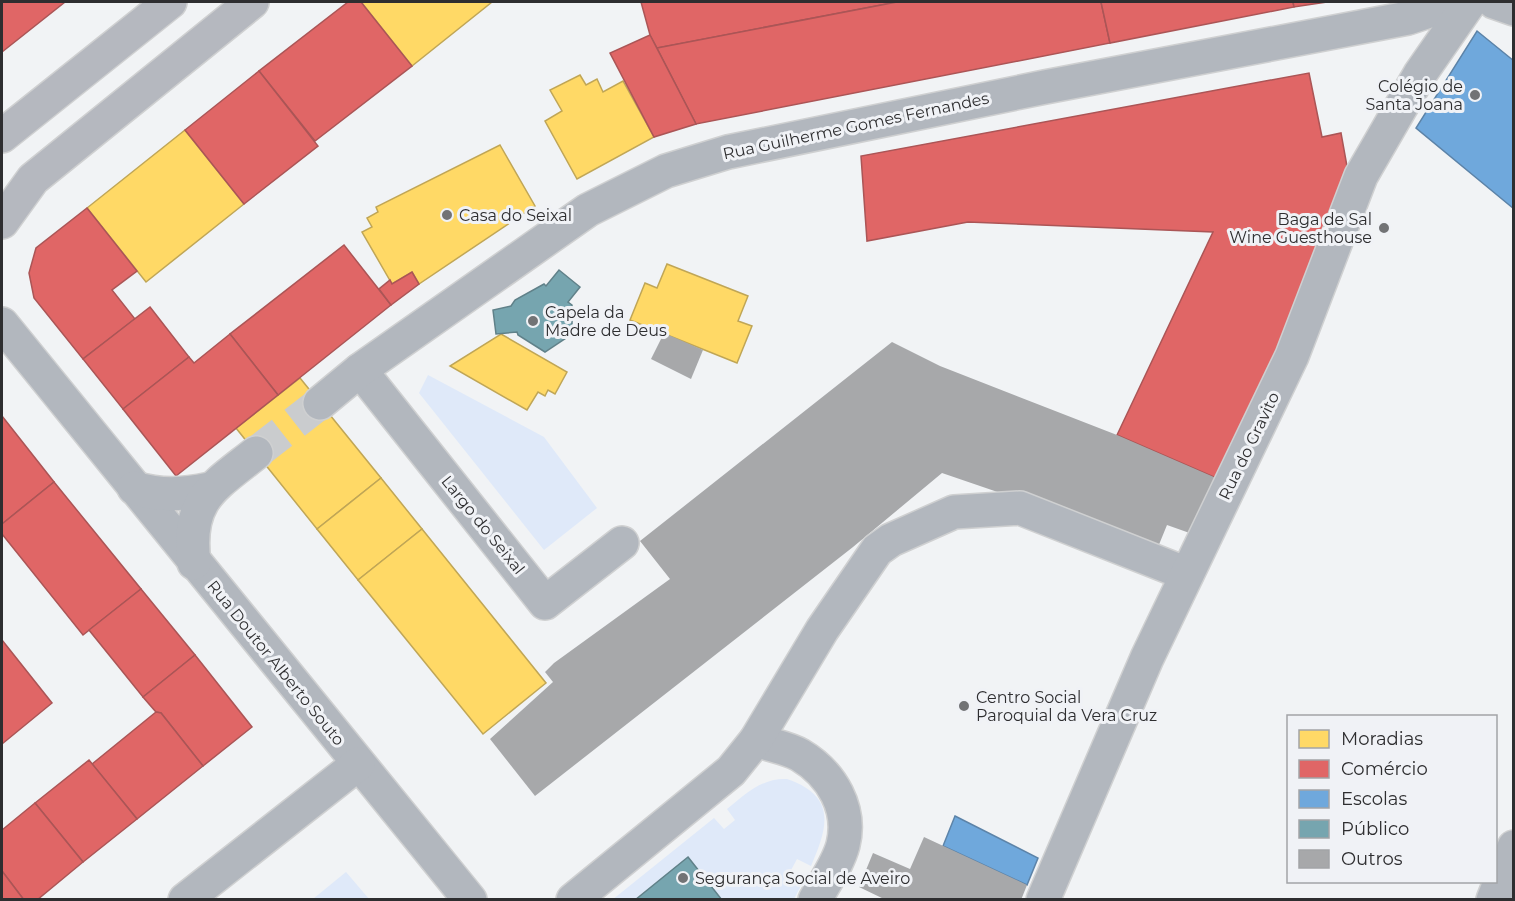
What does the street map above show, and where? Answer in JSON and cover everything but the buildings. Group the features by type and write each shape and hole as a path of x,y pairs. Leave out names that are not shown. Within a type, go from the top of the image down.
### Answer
{"main road":[{"path":"2,136 170,2"},
{"path":"2,222 33,179 252,2"}],"street":[{"name":"Rua Guilherme Gomes Fernandes","path":"320,403 360,370 588,210 666,171 728,152 1045,87 1408,18 1456,2"},
{"name":"Rua do Gravito","path":"1043,900 1096,773 1187,574 1292,356 1360,176 1420,74 1470,2"},
{"path":"1494,2 1514,9"},
{"name":"Rua Doutor Alberto Souto","path":"2,324 470,900"},
{"name":"Largo do Seixal","path":"360,370 545,603 622,543"},
{"path":"194,563 191,541 196,513 210,489 256,453"},
{"path":"134,488 157,495 182,495 210,489"},
{"path":"573,900 731,771 756,740 822,630 877,550 891,540 954,512 1020,508 1187,574"},
{"path":"756,740 800,755 827,777 843,807 847,818 843,847 815,900"},
{"path":"185,900 358,764"},
{"path":"1492,900 1514,846"}],"shaded area":[{"path":"428,375 544,437 597,508 544,550 419,393"},
{"path":"787,779 814,794 824,814 821,838 811,866 797,859 790,872 804,880 794,899 722,899 688,857 635,899 612,900 714,818 724,829 735,820 727,809 747,793 769,781"},
{"path":"346,872 369,899 313,899"}],"tunnel":[{"path":"256,453 320,403"}],"place":[{"name":"Colégio de Santa Joana","path":"1475,95"},
{"name":"Casa do Seixal","path":"447,215"},
{"name":"Baga de Sal Wine Guesthouse","path":"1384,228"},
{"name":"Capela da Madre de Deus","path":"533,321"},
{"name":"Centro Social Paroquial da Vera Cruz","path":"964,706"},
{"name":"Segurança Social de Aveiro","path":"683,878"}]}
